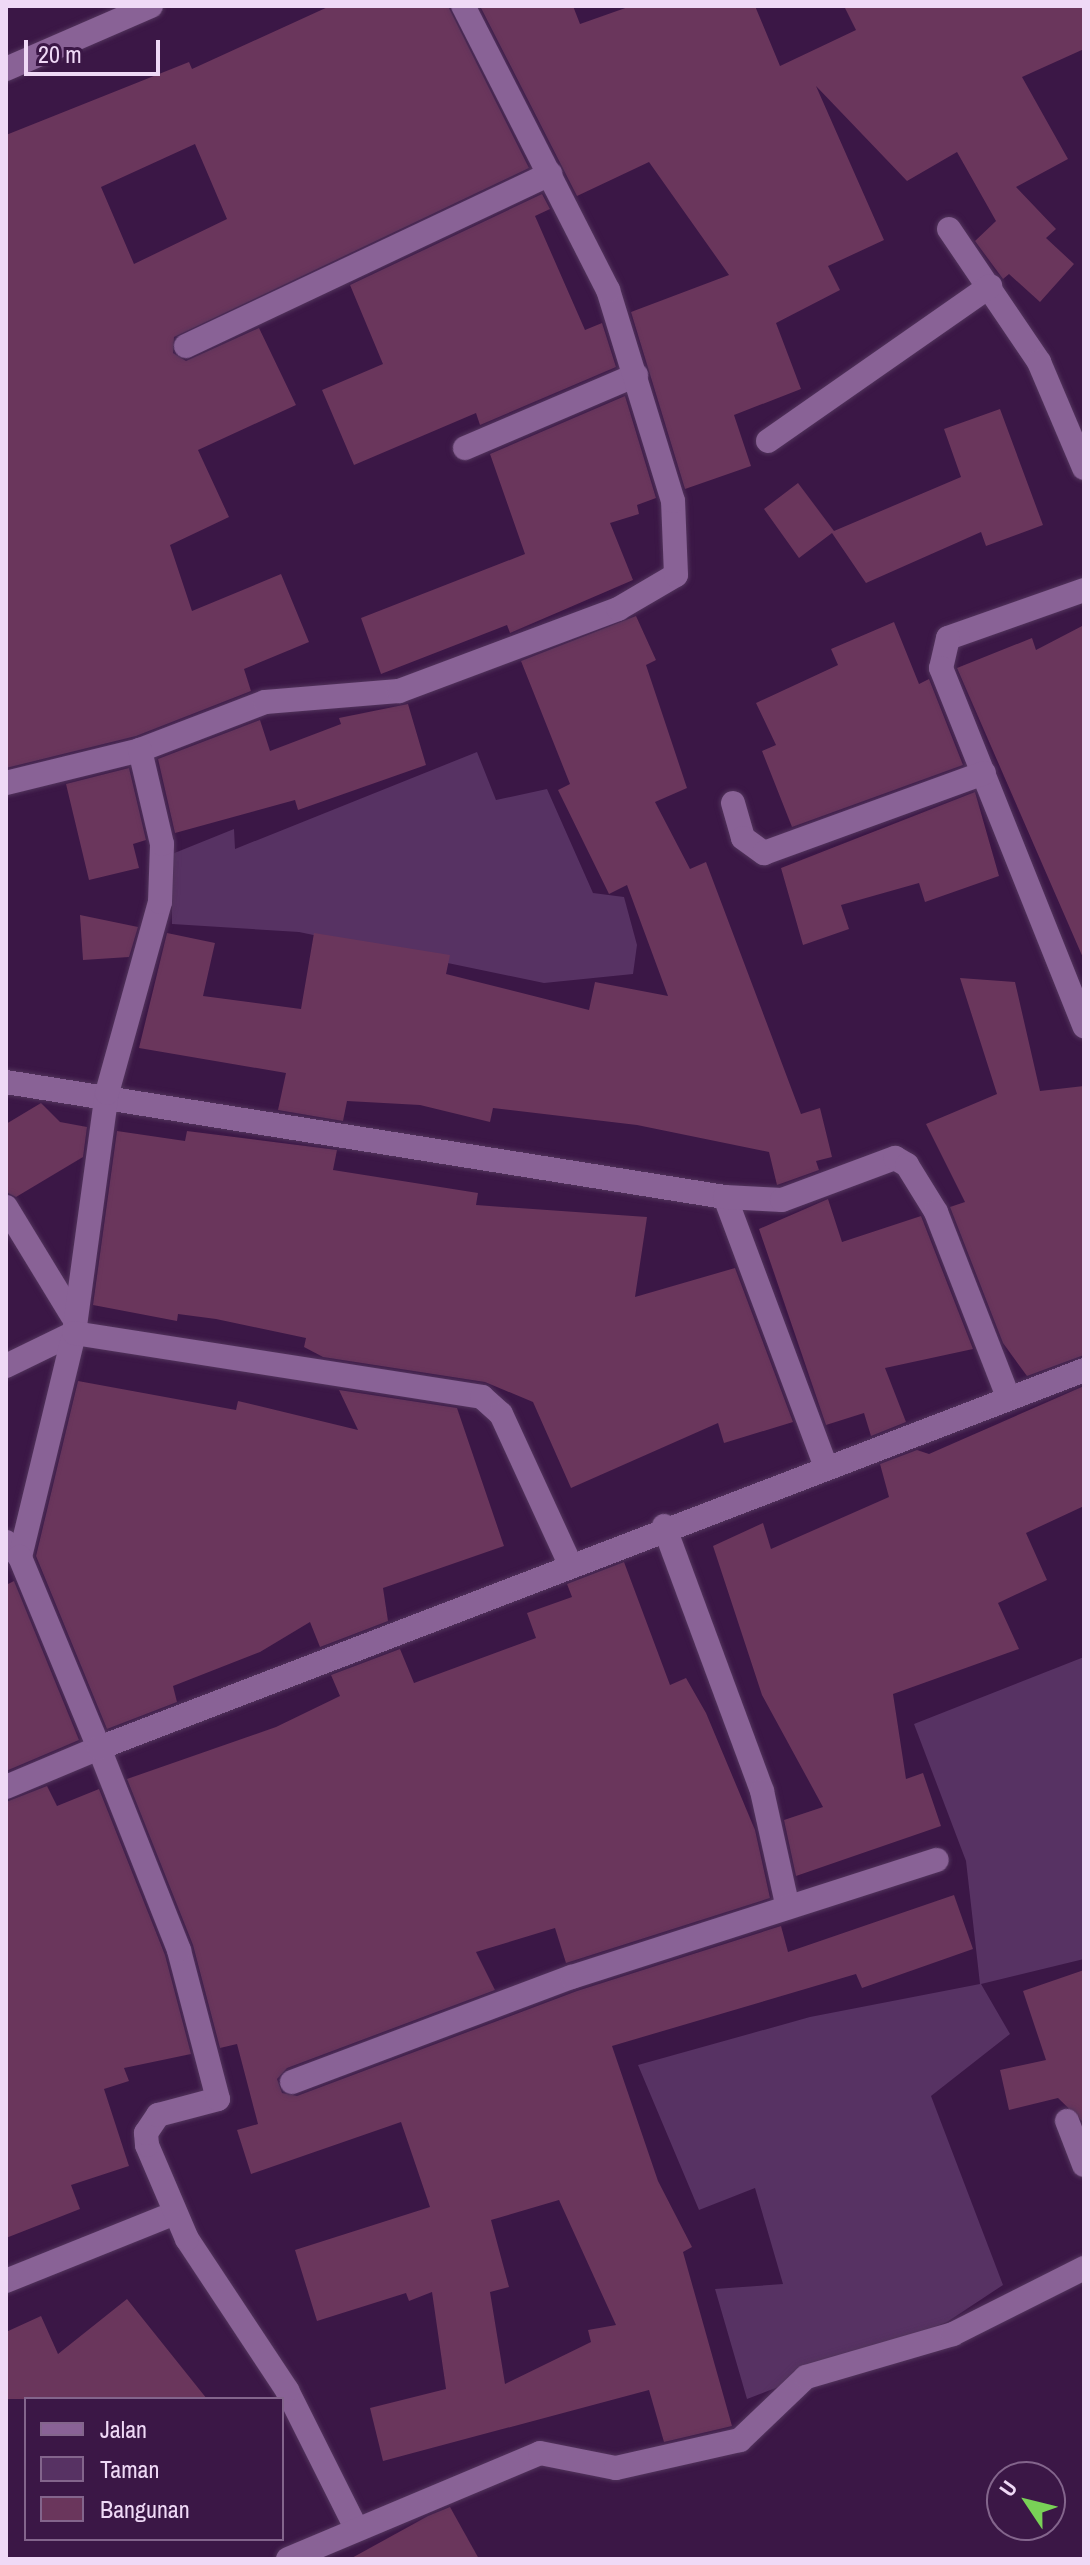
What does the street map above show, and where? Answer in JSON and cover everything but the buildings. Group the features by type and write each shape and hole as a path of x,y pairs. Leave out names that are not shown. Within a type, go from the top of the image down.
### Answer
{"street":[{"path":"6,69 151,6"},
{"path":"6,783 140,750 265,702 399,691 661,589 676,575 678,544 636,375 589,245 463,6"},
{"path":"186,346 550,174"},
{"path":"949,229 1039,362 1084,468"},
{"path":"768,441 990,286"},
{"path":"465,448 636,375"},
{"path":"1084,590 948,638 941,668 1084,1026"},
{"path":"140,750 162,844 160,902 107,1093 73,1324 13,1549 99,1748 179,1950 218,2099 183,2103 150,2122 147,2145 180,2223 287,2390 356,2528"},
{"path":"733,803 743,838 764,853 984,773"},
{"path":"6,1082 107,1093 725,1197 782,1200 895,1158 907,1165 936,1212 1008,1397"},
{"path":"725,1197 826,1467"},
{"path":"6,1207 73,1324"},
{"path":"6,1366 73,1324 482,1397 501,1414 571,1566"},
{"path":"6,1787 99,1748 571,1566 664,1526 1084,1370"},
{"path":"664,1526 762,1791 787,1904"},
{"path":"292,2082 787,1904 937,1860"},
{"path":"1067,2121 1084,2165"},
{"path":"6,2281 180,2223"},
{"path":"288,2559 540,2453 616,2468 740,2440 806,2377 953,2334 1084,2268"}],"green space":[{"path":"477,752 496,800 547,789 593,893 624,897 637,945 633,974 544,983 299,932 172,924 172,854 234,829 235,849"},
{"path":"1084,1657 1084,1959 981,1984 1010,2034 931,2096 1003,2285 947,2322 747,2399 715,2289 783,2284 755,2188 699,2210 638,2065 810,2017 980,1984 966,1861 914,1724"}]}
